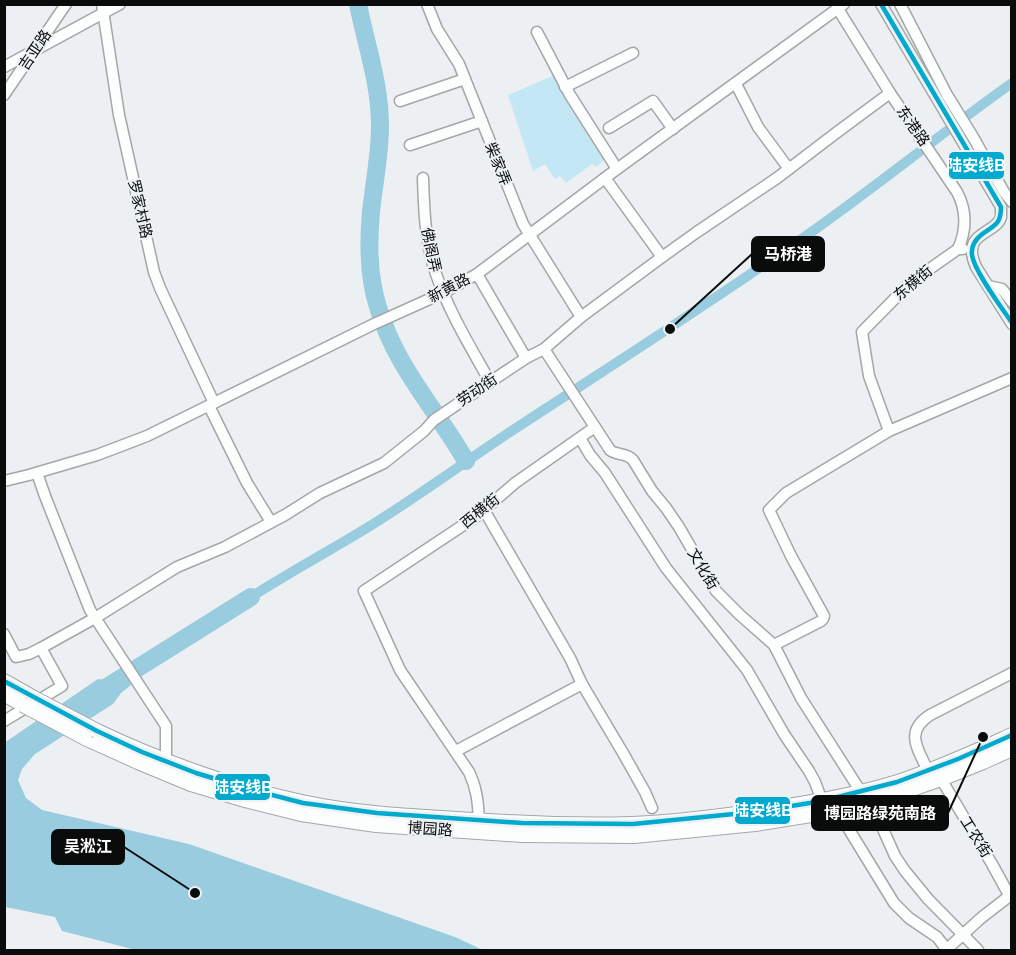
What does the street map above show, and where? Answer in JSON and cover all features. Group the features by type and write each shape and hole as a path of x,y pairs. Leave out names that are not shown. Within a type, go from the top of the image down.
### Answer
{"main road":[{"name":"博园路","path":"4,681 29,701 138,762 192,784 234,797 301,814 376,825 522,835 634,836 755,824 837,810 897,782 1011,735"},
{"name":"博园路","path":"4,694 29,701"},
{"name":"博园路","path":"91,735 196,773 303,803 377,813 522,823 633,824 754,812 822,801 901,793 983,762 1011,748"}],"street":[{"name":"吉亚路","path":"4,95 66,4"},
{"path":"4,66 36,50 103,9 120,4"},
{"name":"柴家弄","path":"427,4 433,21 465,79 529,235 581,318"},
{"path":"881,4 1011,202"},
{"path":"900,4 943,98"},
{"name":"新黄路","path":"4,481 123,446 147,436 374,324 443,293 477,274 617,169 841,7"},
{"name":"东港路","path":"841,7 890,93 962,201 965,214 964,235 958,249"},
{"name":"罗家村路","path":"103,9 121,127 154,272 247,483 271,522"},
{"path":"537,32 565,87 617,169"},
{"path":"565,87 633,53"},
{"path":"400,101 465,79"},
{"path":"736,84 758,127 789,169"},
{"name":"劳动街","path":"4,634 16,657 29,654 95,618 177,567 225,547 320,493 384,463 438,417 526,358 544,349 662,257 789,169 890,93"},
{"path":"609,128 653,101 673,129"},
{"path":"410,145 482,121"},
{"path":"969,141 1001,207 1001,216 997,223 978,237 972,250 976,267 1011,324"},
{"name":"佛阁弄","path":"423,178 428,240 435,273 459,327 490,382"},
{"path":"605,178 662,257"},
{"path":"958,249 972,250"},
{"name":"东横街","path":"889,431 871,386 862,333 911,282 958,249"},
{"path":"477,274 526,358"},
{"path":"988,286 1002,289 1011,302"},
{"name":"文化街","path":"544,349 614,453 626,455 633,460 652,491 679,527 716,591 774,645 801,698 865,797 898,862 921,891 978,951"},
{"path":"774,645 821,621 824,616 769,510 786,493 889,431 1011,378"},
{"name":"西横街","path":"456,752 392,656 364,591 467,523 515,483 595,427"},
{"path":"580,438 666,568 747,670 784,734 809,771 822,801"},
{"path":"37,473 95,618 166,726 166,762"},
{"path":"484,510 570,658 582,684 652,808"},
{"path":"4,721 62,686 41,648"},
{"path":"928,771 914,737 920,723 930,715 1011,673"},
{"path":"479,821 478,795 456,752 582,684"},
{"name":"工农街","path":"941,779 1010,895"},
{"path":"837,810 894,903 909,918 937,937 946,950 1010,895"}],"shaded area":[{"path":"555,75 605,159 596,167 592,164 566,183 560,176 555,179 545,164 533,171 508,95"},
{"path":"122,671 131,685 113,704 35,754 22,769 18,780 26,798 42,810 189,844 455,937 483,950 136,950 62,931 55,917 5,907 4,743 98,679 105,680"}],"waterway":[{"path":"358,4 375,79 380,126 369,236 375,295 385,328 405,368 466,461"},
{"path":"251,597 389,514 730,288 827,221 1012,83"},
{"path":"104,689 251,597"}],"transit line":[{"name":"陆安线B","path":"881,4 1001,207 1000,218 977,239 972,255 983,280 1012,323"},
{"name":"陆安线B","path":"4,681 97,731 142,752 196,773 249,789 303,803 377,813 522,823 633,824 754,812 822,801 897,782 1012,735"}],"place":[{"name":"马桥港","path":"670,329"},
{"name":"博园路绿苑南路","path":"983,737"},
{"name":"吴淞江","path":"195,893"}]}
